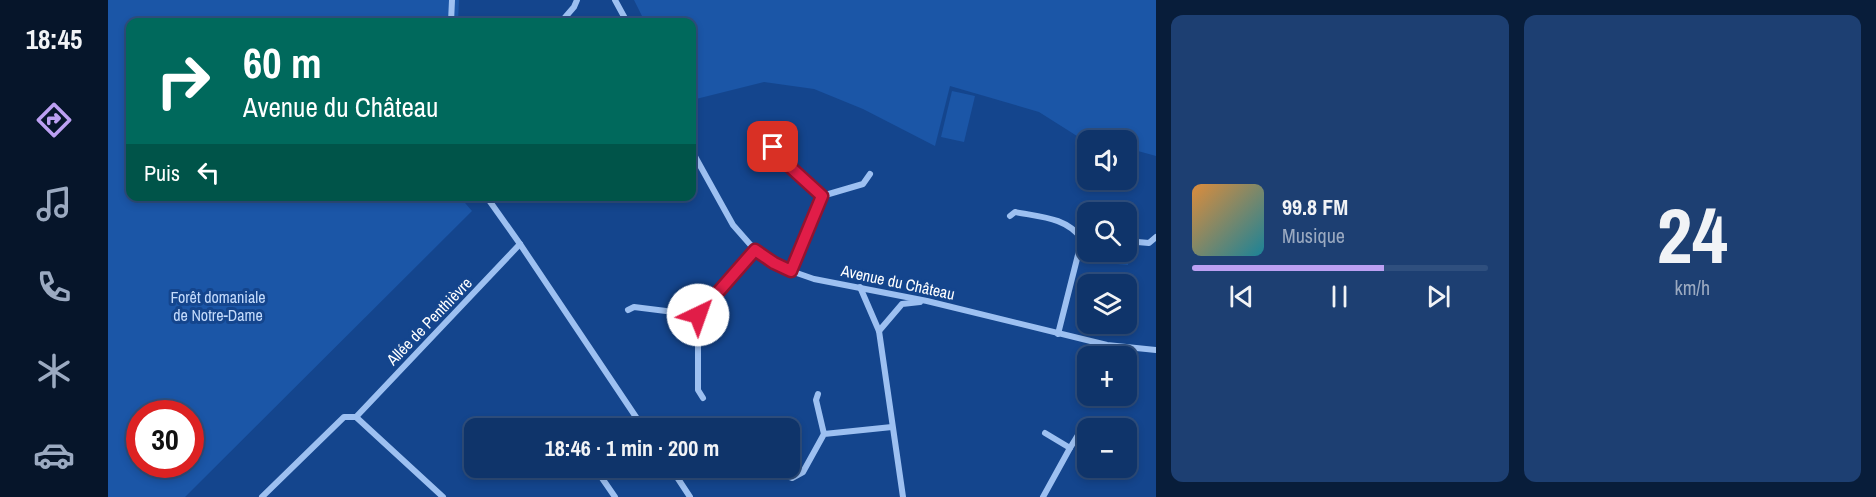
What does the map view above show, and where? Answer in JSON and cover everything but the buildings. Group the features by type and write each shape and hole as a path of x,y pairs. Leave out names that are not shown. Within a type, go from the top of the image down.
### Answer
{"street":[{"path":"451,18 452,0"},
{"path":"565,18 578,0"},
{"path":"615,0 625,18"},
{"path":"773,147 777,155 822,196"},
{"name":"Avenue du Château","path":"696,158 733,225 755,250 791,271 814,279 927,301 1107,345 1156,350"},
{"path":"822,196 863,184 870,174"},
{"path":"791,271 822,196"},
{"path":"490,201 637,418"},
{"path":"1010,216 1015,212 1059,220 1077,231"},
{"path":"1137,242 1149,243 1156,237"},
{"name":"Allée de Penthièvre","path":"262,497 344,417 356,417 520,244"},
{"path":"703,398 698,390 698,315 755,250"},
{"path":"1058,334 1078,262"},
{"path":"860,287 879,331 903,497"},
{"path":"879,331 902,304 927,301"},
{"path":"628,310 634,307 698,315"},
{"path":"800,474 824,434 816,400 818,394"},
{"path":"356,417 443,497"},
{"path":"824,434 892,427"},
{"path":"1045,433 1070,448"},
{"path":"1043,497 1077,437"},
{"path":"603,478 615,497"},
{"path":"677,478 690,497"}],"green space":[{"name":"Forêt domaniale de Notre-Dame","path":"108,0 459,0 458,18 126,18 126,201 463,201 472,211 185,497 108,497"},
{"path":"634,0 1156,0 1156,156 1137,151 1137,130 1077,130 1077,136 1039,112 950,86 935,146 863,109 814,89 764,82 696,99 696,18 643,18"},
{"path":"952,91 975,96 964,142 941,137"},
{"path":"1094,262 1128,262 1128,265"}],"route":[{"path":"698,315 755,250 791,271 798,256 822,196 777,155 773,147"}]}
